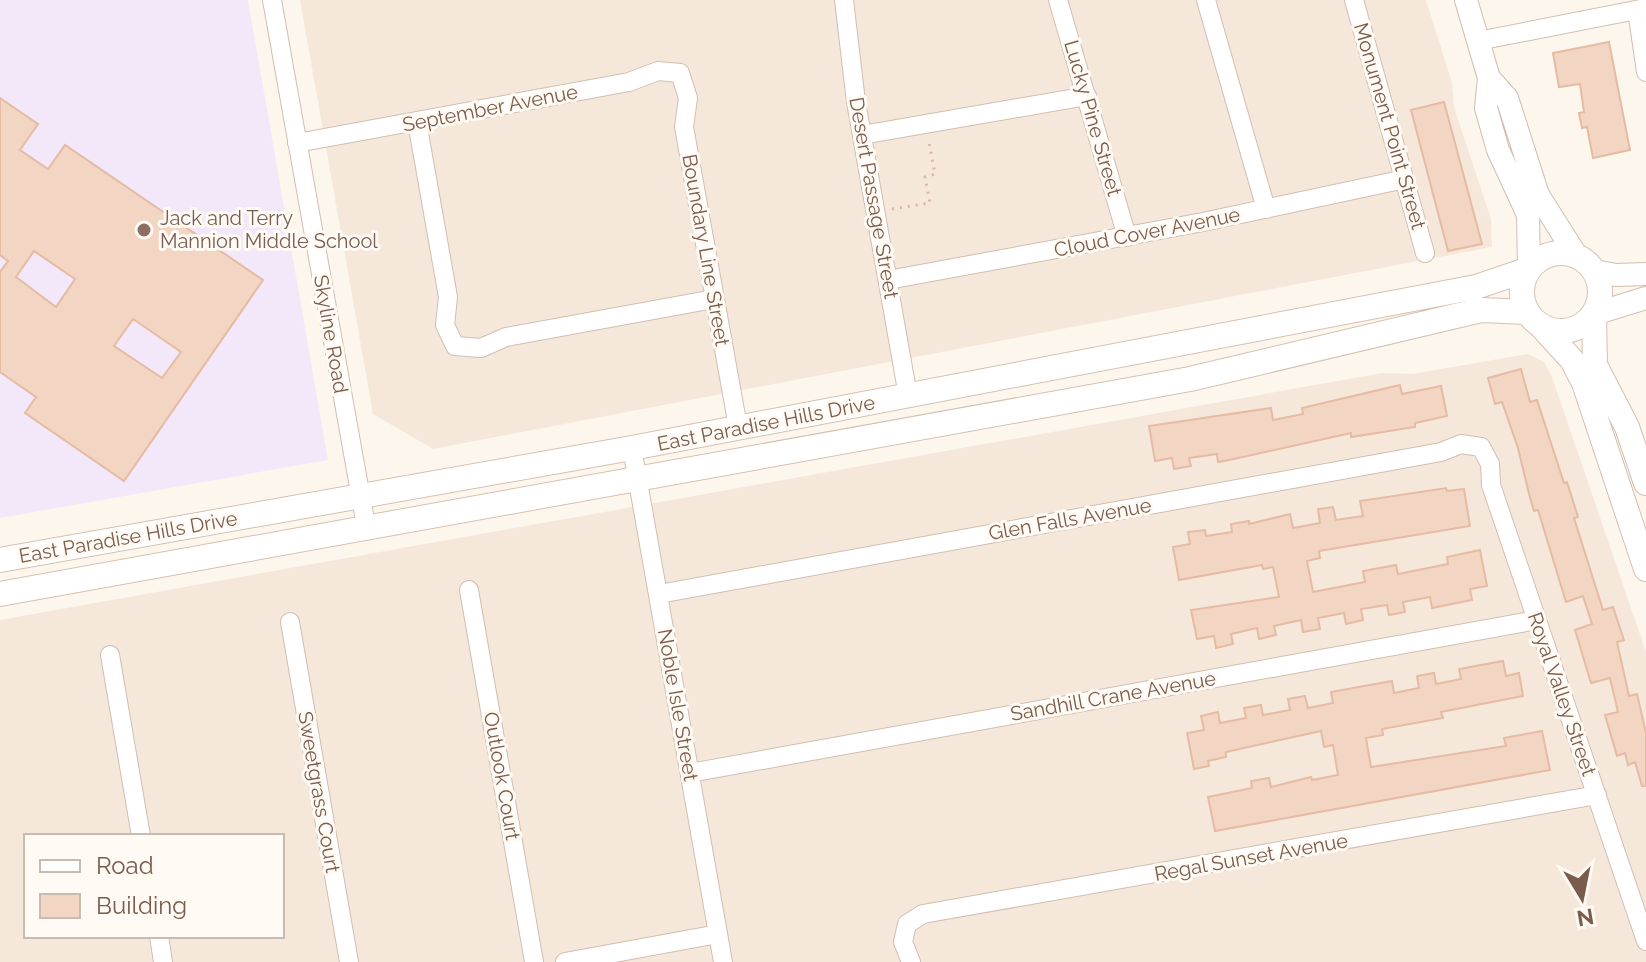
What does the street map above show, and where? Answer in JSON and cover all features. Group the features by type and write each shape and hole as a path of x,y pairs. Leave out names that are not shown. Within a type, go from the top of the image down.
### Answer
{"main road":[{"path":"1646,483 1627,427 1595,365 1594,314 1600,293 1595,271 1576,255 1550,254 1529,269 1521,290 1534,319 1572,360 1584,383 1646,569"},
{"name":"East Paradise Hills Drive","path":"0,560 908,396 1476,287 1529,269"},
{"name":"East Paradise Hills Drive","path":"0,594 1190,379 1481,310 1534,319"},
{"path":"1534,319 1564,331 1576,329 1594,314"}],"street":[{"name":"Skyline Road","path":"272,0 366,526"},
{"name":"Desert Passage Street","path":"844,0 862,135 908,396"},
{"name":"Lucky Pine Street","path":"1058,0 1127,237"},
{"path":"1206,0 1266,209"},
{"name":"Monument Point Street","path":"1354,0 1425,253"},
{"path":"1466,0 1489,78 1486,108 1498,150 1528,215 1529,269"},
{"path":"1478,41 1641,9 1646,72"},
{"name":"September Avenue","path":"297,143 629,82 658,71 680,73"},
{"name":"Boundary Line Street","path":"680,73 688,98 684,127 738,427"},
{"path":"1489,78 1507,98 1538,195 1576,255"},
{"path":"862,135 1087,96"},
{"path":"417,122 448,297 445,325 455,346 481,348 506,337 714,299"},
{"name":"Cloud Cover Avenue","path":"888,280 1127,237 1405,179"},
{"path":"1595,271 1616,275 1646,274"},
{"path":"1594,314 1646,298"},
{"name":"Glen Falls Avenue","path":"659,594 1441,452 1461,444 1481,447"},
{"name":"Royal Valley Street","path":"1481,447 1490,464 1491,485 1646,941"},
{"name":"Noble Isle Street","path":"632,448 723,962"},
{"name":"Outlook Court","path":"469,590 534,962"},
{"name":"Sandhill Crane Avenue","path":"690,773 1537,620"},
{"name":"Sweetgrass Court","path":"290,622 349,962"},
{"path":"110,655 141,834"},
{"name":"Regal Sunset Avenue","path":"911,962 903,942 907,924 923,914 1597,795"},
{"path":"565,962 718,934"},
{"path":"159,938 163,962"}],"path":[{"path":"885,210 930,203 925,177 935,174 927,133"}],"shaded area":[{"name":"Jack and Terry Mannion Middle School","path":"0,0 248,0 328,460 0,518"},
{"path":"300,0 1426,0 1452,83 1454,107 1491,219 1492,247 433,449 373,414"},
{"path":"1528,354 1544,362 1552,377 1646,652 1646,962 0,962 0,620 1382,373 1412,374"}],"building":[{"path":"1609,42 1630,150 1593,158 1587,127 1582,128 1579,113 1584,112 1580,84 1559,87 1553,53"},
{"path":"0,98 38,124 20,150 48,169 65,145 263,280 124,481 25,413 36,397 0,372 0,272 8,261 0,255","holes":["34,251 75,279 56,307 16,277","133,319 181,352 162,378 114,346"]},
{"path":"1444,102 1482,244 1448,251 1411,110"},
{"path":"1521,369 1530,402 1537,400 1564,483 1567,482 1578,517 1574,518 1603,610 1613,607 1624,640 1617,642 1629,696 1637,694 1646,733 1646,786 1642,786 1635,762 1628,765 1625,753 1617,756 1605,715 1618,712 1610,678 1591,683 1575,630 1592,624 1583,596 1566,602 1538,510 1534,511 1502,402 1495,404 1488,378"},
{"path":"1400,385 1402,394 1441,386 1447,416 1415,423 1415,427 1351,437 1351,433 1218,462 1217,454 1189,458 1191,466 1174,469 1172,458 1155,461 1149,426 1271,408 1273,420 1303,414 1302,408"},
{"path":"1446,488 1447,491 1464,489 1470,526 1319,551 1320,558 1307,561 1313,592 1365,582 1363,571 1396,565 1398,574 1448,564 1447,557 1480,550 1487,586 1470,589 1472,600 1432,608 1430,597 1403,602 1405,612 1389,615 1387,605 1361,609 1363,620 1346,624 1344,613 1318,618 1320,629 1303,632 1301,620 1274,626 1276,635 1259,639 1257,628 1231,634 1233,644 1216,648 1214,636 1197,639 1191,610 1279,597 1273,567 1263,569 1262,565 1179,580 1173,547 1190,544 1188,532 1205,530 1206,536 1232,532 1231,524 1249,521 1249,524 1290,514 1293,528 1320,523 1318,509 1333,507 1336,520 1363,516 1360,501"},
{"path":"1503,661 1506,676 1519,673 1523,696 1441,712 1443,718 1382,729 1383,735 1366,738 1371,767 1506,746 1504,738 1542,731 1550,770 1215,831 1208,797 1252,788 1251,781 1269,778 1271,787 1311,777 1312,780 1338,775 1333,745 1324,747 1321,731 1226,752 1226,757 1208,761 1209,766 1194,769 1187,733 1204,730 1201,716 1218,712 1220,723 1246,718 1244,708 1261,705 1263,715 1290,710 1288,699 1305,696 1308,708 1333,703 1331,692 1392,681 1394,693 1419,688 1417,676 1434,673 1436,684 1461,679 1459,669"}],"place":[{"name":"Jack and Terry Mannion Middle School","path":"144,230"}]}
